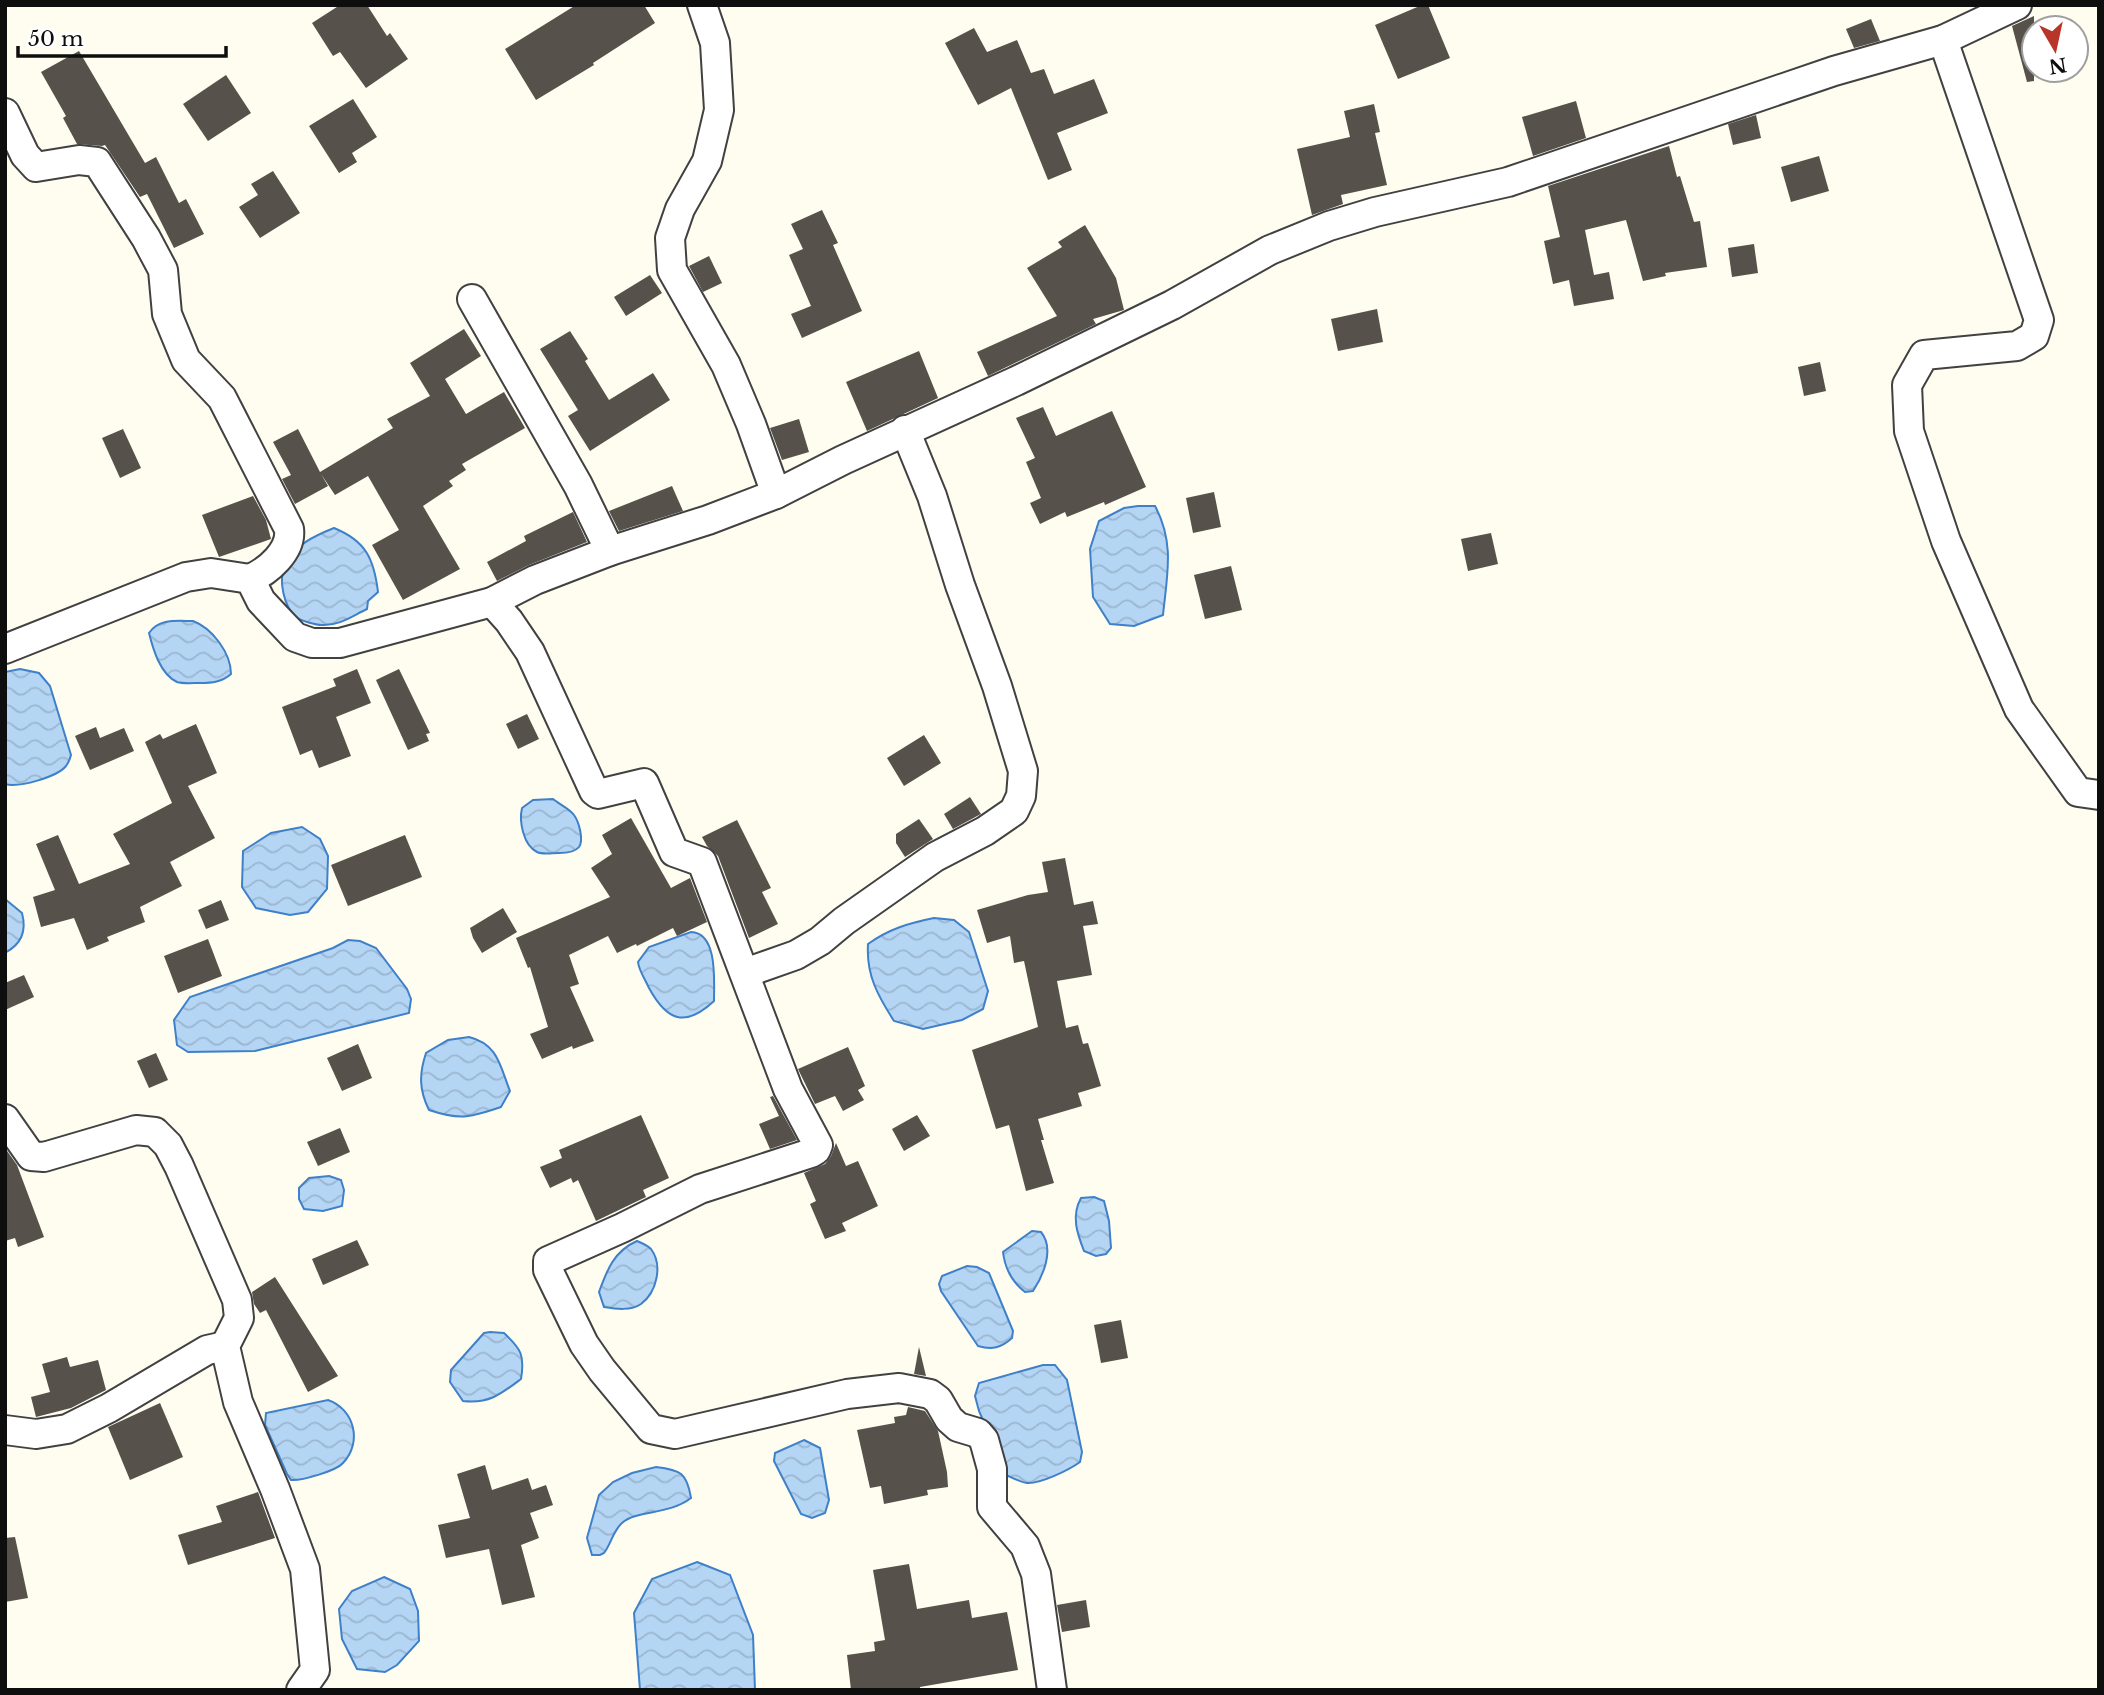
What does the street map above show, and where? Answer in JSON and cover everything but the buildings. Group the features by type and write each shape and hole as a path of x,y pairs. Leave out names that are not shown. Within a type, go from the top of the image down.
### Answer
{"street":[{"path":"702,5 715,43 719,110 707,160 680,209 670,239 672,270 726,365 776,494"},
{"path":"250,579 261,601 295,637 312,643 340,643 492,602 535,580 610,551 708,520 776,494 905,430 1016,381 1172,305 1270,250 1329,226 1375,212 1508,181 1834,71 1943,40 2017,5"},
{"path":"1943,40 2039,320 2034,335 2017,346 1924,355 1907,386 1909,431 1946,541 2019,709 2078,792 2099,795"},
{"path":"5,113 25,155 36,167 79,160 97,162 163,270 167,314 186,360 222,398 289,529 290,536 277,559 250,579 211,573 186,577 5,649"},
{"path":"472,299 578,485 610,551"},
{"path":"745,973 796,955 820,941 935,857 985,831 1014,811 1021,796 1023,771 997,685 960,585 932,496 905,430"},
{"path":"492,602 530,652 594,791 598,794 606,793 644,783 674,852 702,862 768,1041 798,1111 817,1142 816,1150 700,1189 548,1261 548,1270 584,1344 651,1429 675,1434 847,1394 899,1388 930,1394 938,1400 949,1419 958,1427 978,1433 984,1440 992,1469 992,1507 1026,1546 1036,1574 1052,1690"},
{"path":"5,1119 32,1156 44,1157 136,1130 155,1132 167,1145 179,1166 237,1300 239,1318 225,1346 238,1402 305,1569 316,1671 301,1690"},
{"path":"5,1430 36,1434 66,1429 108,1408 207,1350 225,1346"}],"water":[{"path":"1155,506 1165,533 1168,573 1163,615 1134,626 1110,624 1093,597 1090,549 1099,521 1124,508"},
{"path":"334,528 354,539 366,552 374,570 378,592 368,601 367,609 340,622 316,624 298,618 288,607 283,593 283,572 299,547"},
{"path":"169,621 193,621 207,629 224,650 231,674 224,679 209,683 177,682 166,673 158,660 149,633 153,628"},
{"path":"20,669 39,673 50,686 71,755 66,766 55,774 28,783 11,785 5,784 5,672"},
{"path":"553,799 572,813 578,822 580,844 572,851 539,853 532,849 525,838 522,808 533,800"},
{"path":"302,827 320,839 328,856 327,889 308,912 290,915 256,908 242,887 243,851 271,833"},
{"path":"5,899 22,913 24,926 19,941 5,953"},
{"path":"934,918 954,920 969,932 988,991 983,1009 962,1020 923,1029 894,1021 874,985 869,966 868,944 900,927"},
{"path":"691,932 700,934 710,949 714,971 714,1001 694,1015 677,1017 663,1008 656,999 638,962 649,947"},
{"path":"348,940 360,941 376,948 407,989 411,999 409,1013 255,1051 188,1052 177,1045 174,1020 190,997 333,948"},
{"path":"469,1037 486,1045 497,1057 510,1091 501,1107 473,1115 458,1117 429,1110 421,1082 426,1053 448,1040"},
{"path":"329,1176 341,1180 344,1190 342,1206 323,1211 304,1209 299,1199 299,1188 309,1178"},
{"path":"1094,1197 1104,1201 1111,1248 1106,1254 1096,1256 1084,1251 1076,1218 1081,1198"},
{"path":"1032,1231 1041,1232 1047,1246 1047,1254 1037,1285 1033,1291 1025,1292 1010,1275 1003,1252"},
{"path":"637,1241 651,1249 655,1255 657,1270 651,1293 633,1308 604,1307 599,1292 608,1269 622,1250"},
{"path":"967,1266 989,1273 1013,1331 1012,1338 1000,1346 978,1346 941,1291 939,1284 942,1276"},
{"path":"484,1333 504,1333 518,1348 522,1358 521,1379 488,1399 463,1401 450,1382 451,1370"},
{"path":"1043,1365 1055,1365 1067,1380 1082,1452 1080,1462 1069,1469 1047,1479 1027,1483 1006,1475 975,1396 979,1383"},
{"path":"328,1400 344,1411 353,1427 353,1446 349,1455 333,1469 291,1480 265,1425 266,1413"},
{"path":"804,1440 820,1448 829,1500 825,1513 812,1518 801,1514 774,1461 775,1453"},
{"path":"656,1467 681,1474 685,1478 691,1498 673,1507 628,1519 616,1530 604,1553 592,1555 587,1538 599,1495 613,1482 632,1473"},
{"path":"697,1562 730,1575 753,1635 755,1690 640,1690 634,1613 652,1579"},
{"path":"384,1577 410,1589 418,1611 419,1641 397,1665 385,1672 357,1669 342,1639 339,1609 352,1591"}]}
